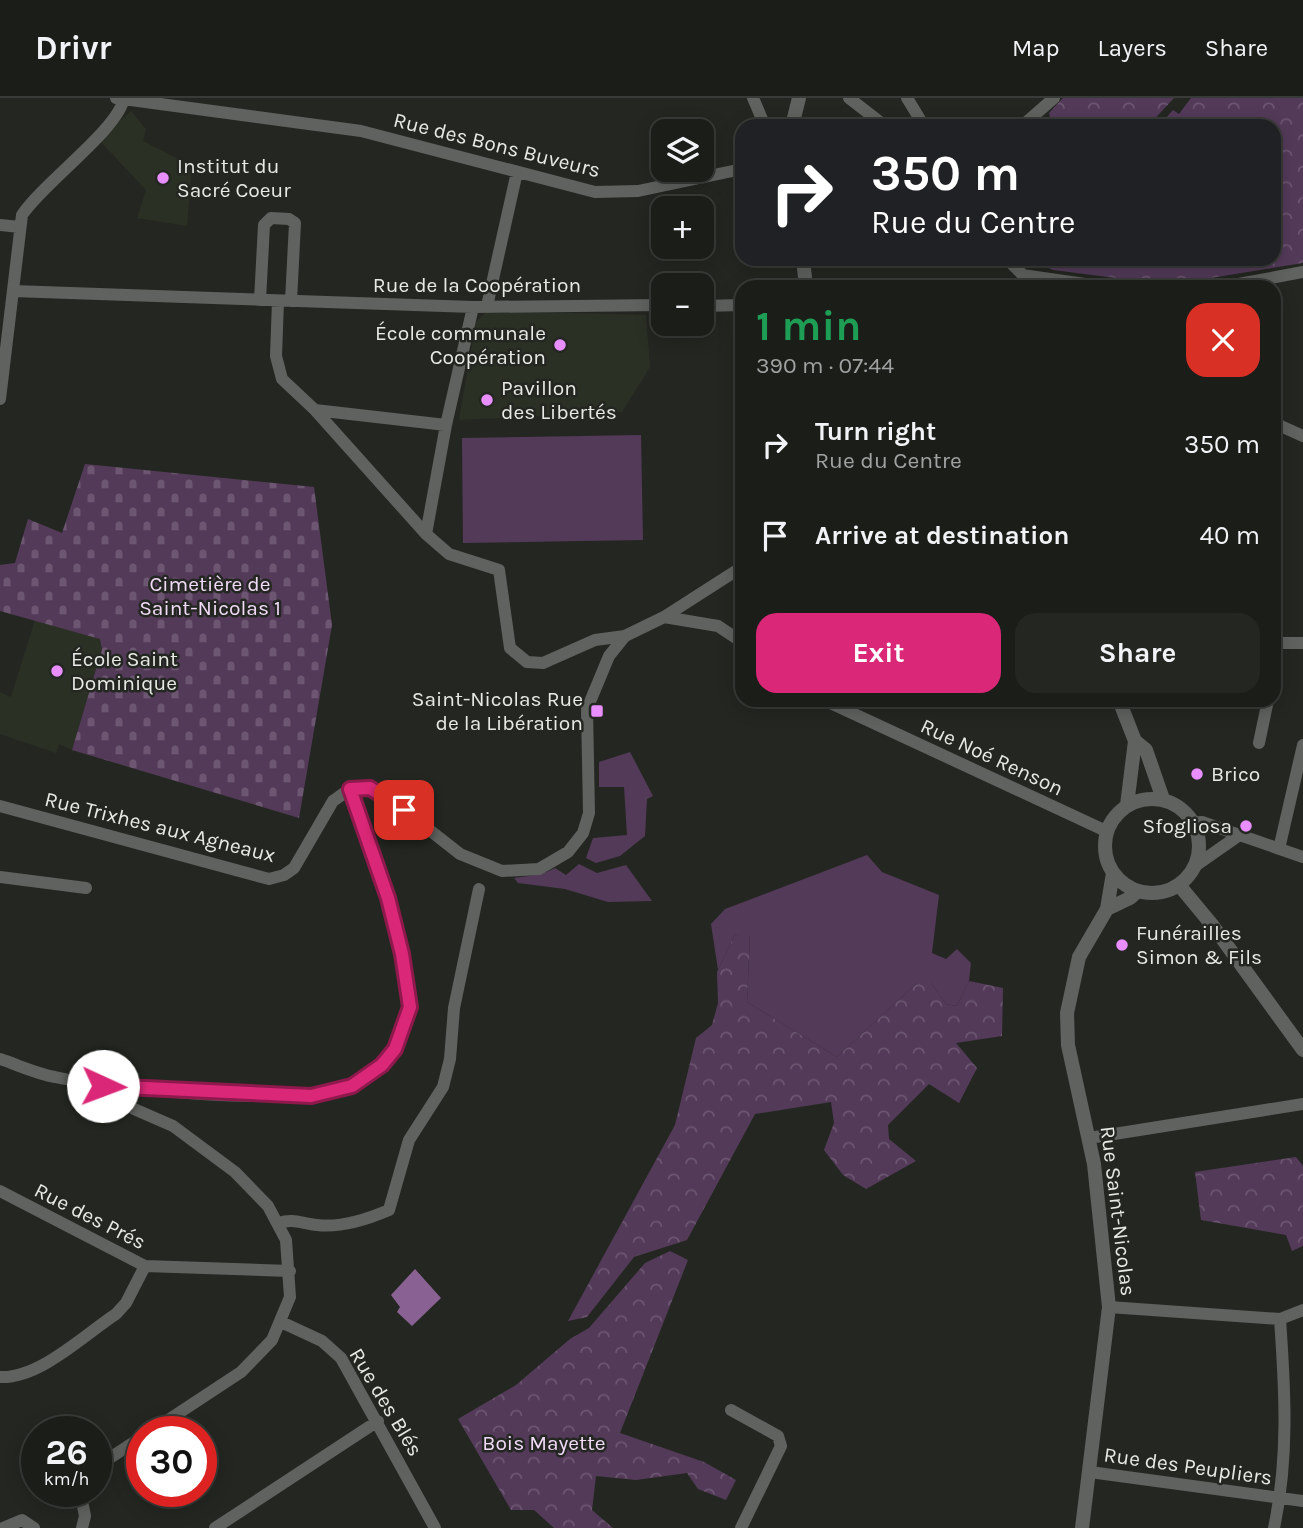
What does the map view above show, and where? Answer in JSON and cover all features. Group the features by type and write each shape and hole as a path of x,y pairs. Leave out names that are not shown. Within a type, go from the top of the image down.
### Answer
{"street":[{"path":"0,398 22,215 33,199 100,133 122,107 121,98"},
{"name":"Rue des Bons Buveurs","path":"121,98 361,131 595,192 624,192 735,170"},
{"path":"753,98 762,119"},
{"path":"794,119 799,98"},
{"path":"849,98 876,119"},
{"path":"907,98 919,119"},
{"path":"1031,119 1054,98"},
{"path":"426,534 446,425 517,172"},
{"path":"260,300 264,225 271,218 289,219 295,223 291,301"},
{"path":"0,225 20,227"},
{"path":"1014,266 1027,280"},
{"path":"1260,280 1303,272"},
{"path":"1022,275 1057,280"},
{"name":"Rue de la Coopération","path":"13,291 480,307 651,306"},
{"path":"278,301 276,356 282,379 316,410 426,534 449,554 499,570 510,648 527,662 543,663 595,640 625,636 664,617 735,571"},
{"path":"714,306 735,305"},
{"path":"316,410 446,425"},
{"path":"1281,426 1303,436"},
{"path":"664,617 718,626 735,637"},
{"path":"0,1059 51,1077 103,1086 311,1096 352,1086 382,1065 395,1049 410,1007 402,954 388,898 350,789 370,788 390,799 460,854 502,871 539,869 568,852 583,833 589,813 587,709 609,656 625,636"},
{"path":"1281,643 1303,643"},
{"name":"Rue Noé Renson","path":"839,707 1106,831"},
{"path":"1122,707 1135,741 1127,805"},
{"path":"1259,743 1267,707"},
{"path":"1135,741 1146,750 1162,788 1163,799"},
{"path":"1279,849 1303,745"},
{"name":"Rue Trixhes aux Agneaux","path":"0,806 270,878 284,876 294,868 333,801 350,789"},
{"path":"1195,866 1199,837 1193,823 1181,808 1163,799 1144,798 1127,805 1111,821 1106,831 1104,846 1113,873 1124,884 1138,891 1152,893 1179,885 1195,866 1238,836"},
{"path":"1193,823 1202,822 1303,857"},
{"name":"Rue Saint-Nicolas","path":"1082,1528 1109,1307 1089,1139 1069,1050 1067,1013 1079,957 1107,909 1113,873"},
{"path":"0,877 86,888"},
{"path":"1179,885 1213,926 1303,1050"},
{"path":"279,1223 290,1220 319,1226 342,1224 388,1210 409,1140 443,1087 450,1059 454,1008 479,890"},
{"name":"Rue Saint-Nicolas","path":"1107,909 1138,891"},
{"path":"103,1086 134,1109 173,1126 235,1172 261,1197 279,1223 286,1240 290,1297 272,1340 241,1372 174,1416"},
{"path":"1089,1139 1303,1104"},
{"name":"Rue des Prés","path":"0,1191 145,1266 290,1271"},
{"path":"0,1377 14,1377 33,1370 116,1314 126,1303 145,1266"},
{"path":"1109,1307 1280,1319 1303,1310"},
{"path":"1274,1528 1280,1498 1286,1404 1280,1319"},
{"name":"Rue des Blés","path":"281,1322 322,1341 341,1358 378,1421 433,1527"},
{"path":"731,1410 778,1436 781,1446 741,1528"},
{"path":"215,1528 378,1421"},
{"name":"Rue des Peupliers","path":"1090,1472 1303,1501"},
{"path":"82,1528 85,1516 83,1507"},
{"path":"3,1528 22,1520 34,1528"}],"shaded area":[{"name":"Institut du Sacré Coeur","path":"131,111 146,129 143,141 192,166 187,226 137,218 146,190 99,140"},
{"name":"École communale Coopération","path":"487,311 646,315 650,367 622,412 459,420 476,322"},
{"name":"École Saint Dominique","path":"35,620 100,639 102,649 72,750 59,744 56,753 0,734 0,692 11,697"},
{"path":"415,1269 441,1298 412,1326 397,1312 400,1307 391,1295"}],"green space":[{"path":"1063,98 1174,98 1154,119 1050,119 1049,113"},
{"path":"1191,98 1303,98 1303,263 1198,280 1125,280 1053,270 1044,266 1281,266 1281,119 1165,119 1173,110 1179,114"},
{"path":"641,435 643,540 463,543 462,438"},
{"name":"Cimetière de Saint-Nicolas 1","path":"85,464 314,487 332,625 299,818 72,750 102,649 100,639 0,611 0,565 15,563 28,519 62,533"},
{"path":"630,752 653,796 647,799 645,836 620,856 596,863 586,858 593,838 627,835 624,787 599,787 599,762"},
{"path":"867,855 882,872 939,895 932,953 946,959 957,949 971,963 969,981 957,1006 946,1004 931,983 917,983 837,1057 747,1002 750,933 734,936 718,970 711,924 725,909"},
{"path":"579,864 597,873 626,865 652,901 608,902 565,889 518,883 514,878 542,874 555,868 566,875"},
{"path":"750,932 747,1002 837,1057 917,983 931,983 946,1004 957,1006 969,981 1003,988 1002,1036 956,1043 977,1068 959,1103 929,1084 888,1125 889,1139 916,1161 866,1189 843,1175 824,1150 834,1123 831,1102 755,1114 687,1240 634,1257 587,1317 568,1321 675,1125 696,1038 712,1025 718,1003 717,972 734,936"},
{"path":"1296,1157 1303,1166 1303,1246 1292,1251 1286,1235 1201,1220 1195,1172"},
{"name":"Bois Mayette","path":"670,1251 688,1260 620,1433 704,1462 736,1480 726,1500 698,1489 687,1473 636,1480 596,1476 592,1510 613,1528 554,1528 534,1510 511,1510 458,1419 516,1385 570,1339 589,1328 645,1263"}],"place":[{"name":"Institut du Sacré Coeur","path":"163,178"},
{"name":"École communale Coopération","path":"560,345"},
{"name":"Pavillon des Libertés","path":"487,400"},
{"name":"École Saint Dominique","path":"57,671"},
{"name":"Saint-Nicolas Rue de la Libération","path":"597,711"},
{"name":"Brico","path":"1197,774"},
{"name":"Sfogliosa","path":"1246,826"},
{"name":"Funérailles Simon & Fils","path":"1122,945"}],"route":[{"path":"103,1086 311,1096 352,1086 382,1065 395,1049 410,1007 402,954 388,898 350,789 370,788 404,810"}]}
